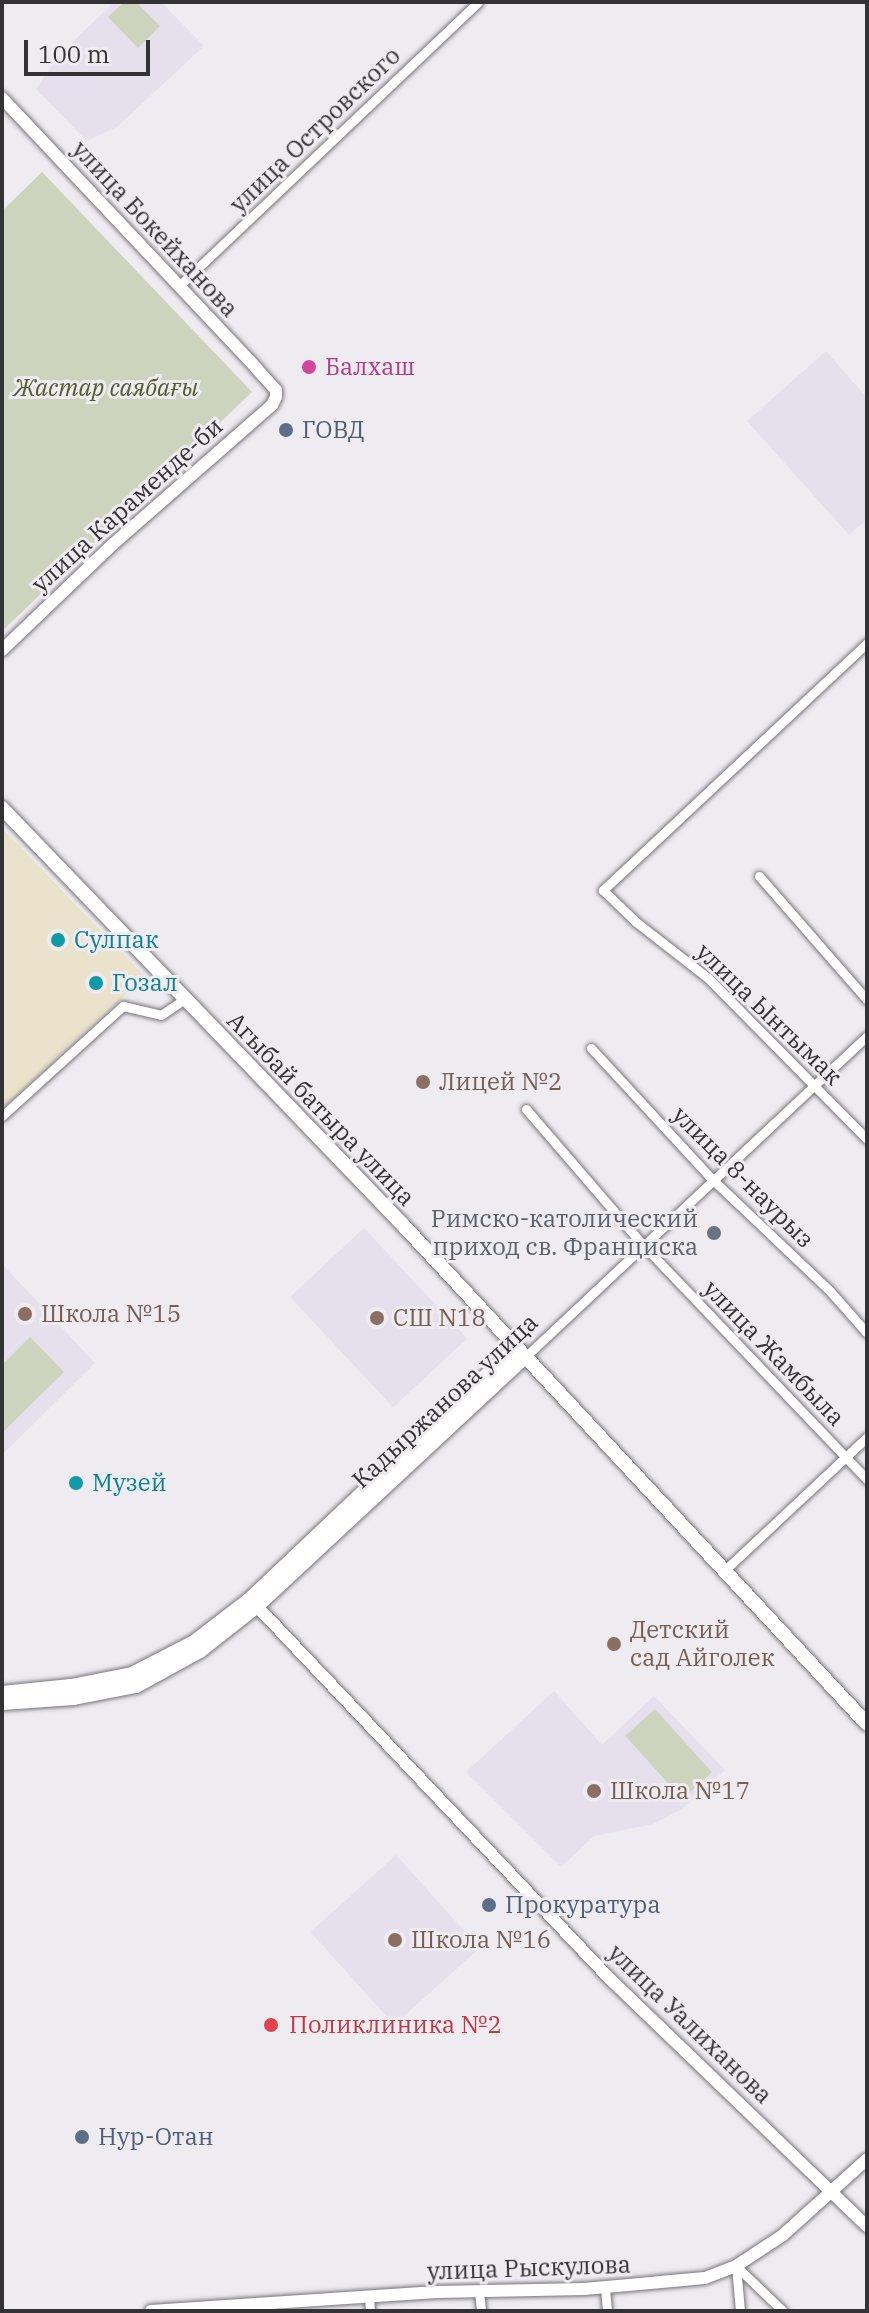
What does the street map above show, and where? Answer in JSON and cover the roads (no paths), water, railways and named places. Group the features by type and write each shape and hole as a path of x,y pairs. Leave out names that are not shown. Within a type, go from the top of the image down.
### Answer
{"main road":[{"name":"Агыбай батыра улица","path":"2,808 403,1225 867,1724"},
{"name":"Кадыржанова улица","path":"2,1703 74,1698 136,1686 200,1651 519,1353"},
{"name":"Кадыржанова улица","path":"2,1693 71,1686 132,1674 194,1642 253,1602"}],"street":[{"name":"улица Островского","path":"179,286 478,2"},
{"name":"улица Бокейханова","path":"2,98 276,390"},
{"name":"улица Караменде-би","path":"2,650 112,545 272,405 276,390"},
{"name":"улица Ынтымак","path":"867,643 603,890 636,922 708,978 867,1139"},
{"path":"759,876 867,1000"},
{"path":"2,1116 123,1006 161,1015 185,999"},
{"name":"Кадыржанова улица","path":"519,1353 644,1246 867,1036"},
{"name":"улица 8-наурыз","path":"591,1048 713,1180 829,1290 867,1333"},
{"name":"улица Жамбыла","path":"526,1109 644,1246 867,1479"},
{"path":"726,1569 867,1437"},
{"name":"улица Уалиханова","path":"253,1602 609,1978 867,2226"},
{"name":"улица Рыскулова","path":"151,2311 370,2304 479,2291 605,2288 705,2278 736,2266 783,2235 867,2159"},
{"path":"736,2266 740,2311"},
{"path":"736,2266 783,2311"},
{"path":"605,2288 607,2311"},
{"path":"479,2291 481,2311"}],"place":[{"name":"Балхаш","path":"309,367"},
{"name":"ГОВД","path":"286,430"},
{"name":"Сулпак","path":"58,940"},
{"name":"Гозал","path":"96,983"},
{"name":"Лицей №2","path":"423,1082"},
{"name":"Римско-католический приход св. Франциска","path":"714,1233"},
{"name":"Школа №15","path":"25,1314"},
{"name":"СШ N18","path":"377,1318"},
{"name":"Музей","path":"76,1483"},
{"name":"Детский сад Айголек","path":"614,1644"},
{"name":"Школа №17","path":"594,1791"},
{"name":"Прокуратура","path":"489,1905"},
{"name":"Школа №16","path":"395,1940"},
{"name":"Поликлиника №2","path":"271,2025"},
{"name":"Нур-Отан","path":"82,2137"}],"park label":[{"name":"Жастар саябағы","path":"106,388"}]}
